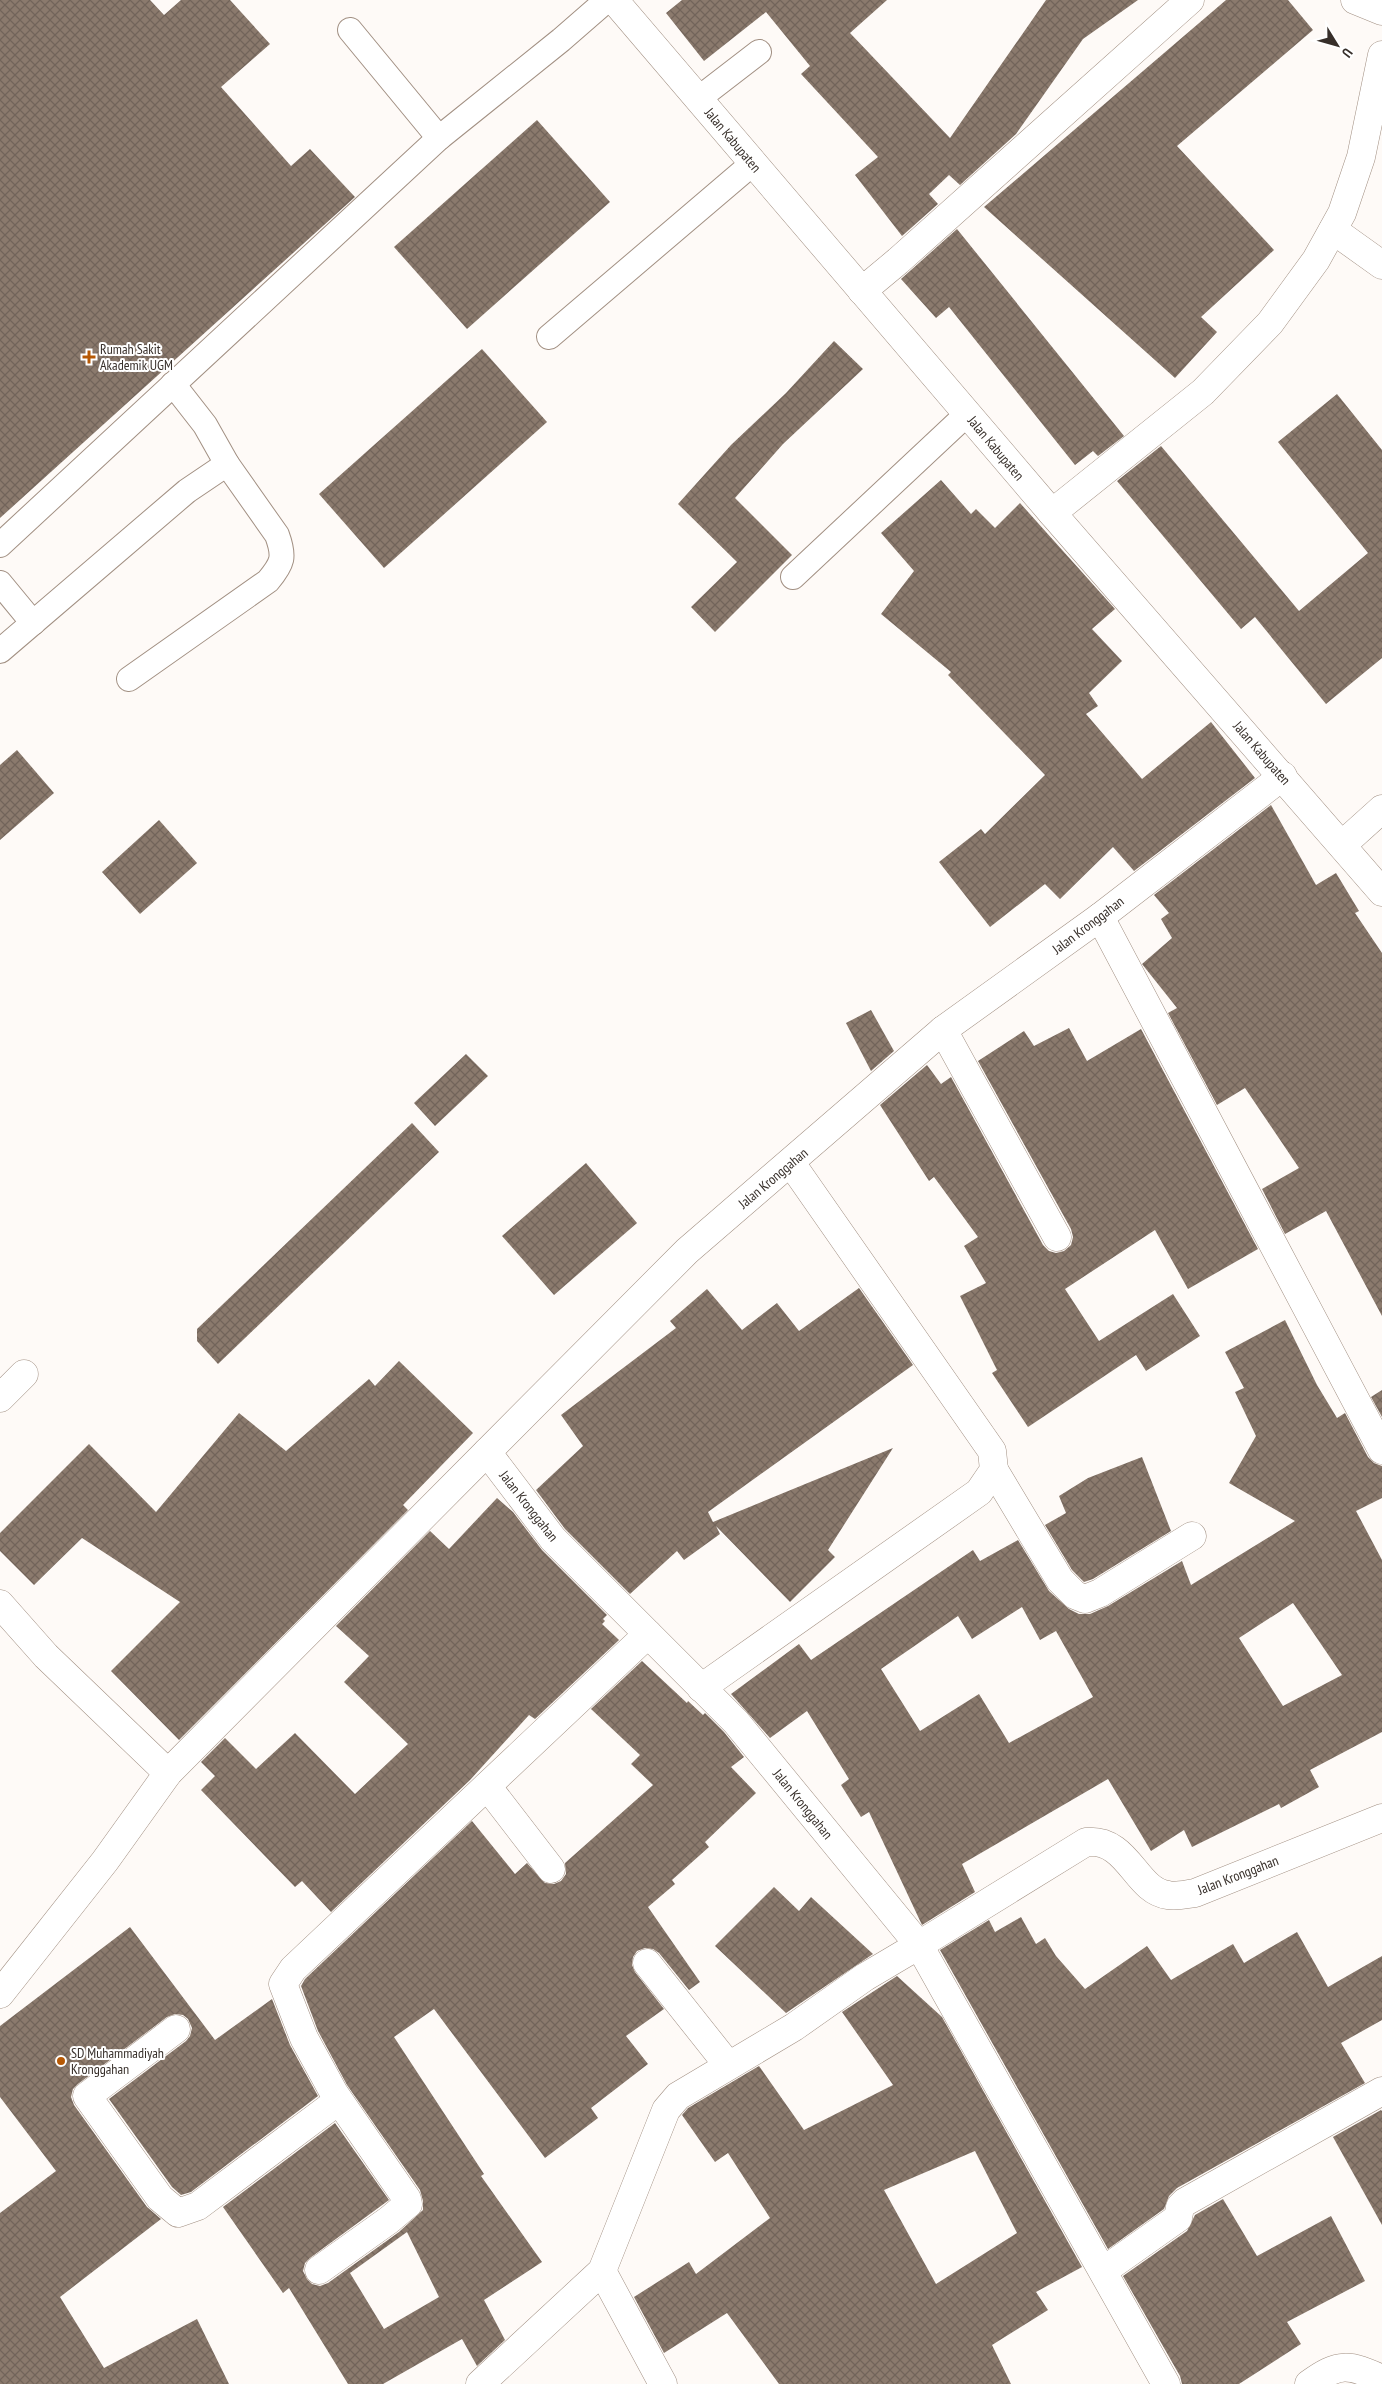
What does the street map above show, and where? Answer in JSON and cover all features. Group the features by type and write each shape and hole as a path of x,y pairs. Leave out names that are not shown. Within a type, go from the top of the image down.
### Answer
{"street":[{"name":"Jalan Kabupaten","path":"614,0 752,164 1052,513 1283,776 1382,892"},
{"path":"862,291 898,262 1190,0"},
{"path":"1355,0 1382,12"},
{"path":"1052,513 1202,392 1270,323 1316,260 1342,213 1361,157 1382,55"},
{"path":"1333,230 1382,265"},
{"name":"Jalan Kronggahan","path":"1283,776 1100,917 943,1030 687,1251 487,1452 553,1539 736,1722 919,1945 1086,1842 1098,1841 1112,1846 1152,1888 1167,1896 1195,1893 1382,1818"},
{"path":"1342,845 1382,809"},
{"path":"1100,917 1382,1450"},
{"path":"943,1030 1057,1237"},
{"path":"791,1163 992,1451 994,1470 1060,1580 1075,1595 1085,1599 1100,1593 1192,1536"},
{"path":"0,1398 24,1374"},
{"path":"0,1994 105,1861 168,1773 487,1452"},
{"path":"702,1688 979,1492 994,1470"},
{"path":"0,1604 46,1656 168,1773"},
{"path":"319,2270 390,2220 408,2204 407,2199 338,2101 304,2038 283,1984 293,1969 648,1634"},
{"path":"487,1786 551,1869"},
{"path":"480,2384 602,2271 666,2110 678,2096 794,2027 865,1977 919,1945 1166,2384"},
{"path":"647,1963 728,2065"},
{"path":"176,2029 87,2096 160,2198 178,2213 198,2206 338,2101"},
{"path":"1103,2272 1178,2218 1180,2207 1185,2202 1382,2091"},
{"path":"602,2271 663,2384"},
{"path":"1309,2384 1333,2368 1344,2366 1382,2379"}],"lane":[{"path":"0,545 439,138 561,40 607,0"},
{"path":"350,30 439,138"},
{"path":"698,99 759,52"},
{"path":"549,337 752,164"},
{"path":"129,679 268,581 281,565 281,548 277,535 227,464 205,426 173,384"},
{"path":"793,577 967,414"},
{"path":"0,652 187,490 227,464"},
{"path":"0,583 33,623"}],"building":[{"name":"Rumah Sakit Akademik UGM","path":"0,0 150,0 164,15 181,0 230,0 270,44 221,87 291,166 310,149 355,197 0,518"},
{"path":"682,0 887,0 850,33 950,138 1046,0 1138,0 1083,39 1016,134 960,185 949,175 929,194 938,204 902,236 855,175 878,157 801,74 810,66 766,12 704,61 666,13"},
{"path":"1226,0 1288,0 1313,30 1177,146 1274,250 1201,317 1217,332 1175,378 984,207"},
{"path":"537,120 610,202 467,329 394,247"},
{"path":"957,229 1124,436 1098,456 1093,451 1075,465 949,307 936,318 901,279"},
{"path":"834,341 863,369 783,444 735,498 792,555 715,632 691,607 737,562 678,504 731,445 786,393"},
{"path":"482,349 547,422 384,568 319,494"},
{"path":"1337,394 1382,450 1382,658 1326,704 1255,617 1241,629 1117,481 1161,446 1299,611 1368,553 1278,442"},
{"path":"941,480 971,514 976,509 995,528 1020,503 1115,609 1092,629 1122,661 1089,693 1098,706 1086,714 1142,779 1211,722 1255,778 1134,871 1113,847 1060,899 1045,884 990,927 939,862 981,829 985,834 1045,775 948,675 951,672 881,614 914,571 881,533"},
{"path":"17,750 54,793 0,840 0,765"},
{"path":"1271,805 1316,885 1336,873 1359,911 1355,913 1382,953 1382,1316 1326,1211 1285,1234 1262,1189 1299,1168 1245,1088 1217,1105 1168,1013 1177,1008 1142,964 1172,938 1161,919 1169,913 1154,895"},
{"path":"159,820 197,863 140,914 102,872"},
{"path":"871,1010 894,1051 871,1071 846,1023"},
{"path":"1069,1028 1087,1061 1141,1029 1258,1249 1188,1289 1155,1230 1065,1289 1099,1341 1173,1294 1200,1336 1146,1371 1136,1355 1028,1427 992,1373 997,1370 960,1296 986,1283 964,1246 978,1237 934,1177 929,1181 880,1105 927,1065 941,1084 951,1077 1043,1245 1049,1251 1056,1253 1064,1251 1071,1245 1073,1237 1071,1229 978,1061 1024,1031 1034,1046"},
{"path":"466,1054 488,1076 435,1126 414,1103"},
{"path":"412,1123 439,1152 218,1364 197,1341 197,1329"},
{"path":"586,1163 637,1223 554,1295 502,1236"},
{"path":"859,1288 913,1365 708,1512 713,1522 893,1448 828,1550 835,1557 790,1602 716,1526 720,1534 684,1560 677,1551 630,1594 565,1529 536,1490 583,1446 561,1415 676,1328 670,1321 707,1289 742,1330 777,1303 799,1331"},
{"path":"1285,1320 1317,1385 1337,1418 1345,1413 1368,1457 1374,1463 1382,1466 1382,1498 1356,1511 1382,1560 1382,1732 1310,1770 1319,1787 1281,1808 1279,1804 1192,1847 1184,1830 1151,1851 1108,1779 962,1864 975,1892 922,1925 869,1812 861,1817 841,1785 849,1779 807,1711 770,1738 731,1694 799,1644 811,1660 973,1550 980,1561 1018,1540 1049,1591 1069,1609 1079,1614 1090,1614 1108,1606 1182,1561 1191,1585 1295,1521 1229,1483 1256,1436 1235,1392 1244,1388 1225,1352","holes":["1293,1603 1342,1675 1283,1706 1239,1638","1022,1607 1040,1640 1056,1631 1093,1697 1009,1743 979,1694 920,1731 881,1669 958,1616 972,1639"]},
{"path":"399,1361 473,1433 403,1505 408,1510 179,1740 111,1671 180,1602 82,1538 34,1585 0,1551 0,1533 89,1444 156,1512 239,1413 286,1451 369,1379 375,1386"},
{"path":"1382,1390 1382,1417 1371,1397"},
{"path":"1142,1457 1171,1531 1093,1579 1084,1582 1072,1570 1045,1525 1066,1513 1059,1496 1088,1478"},
{"path":"497,1498 513,1512 542,1550 607,1615 603,1619 605,1621 602,1624 619,1640 535,1719 529,1715 470,1780 331,1912 302,1881 295,1887 201,1790 215,1776 201,1762 225,1738 256,1769 295,1733 355,1794 408,1744 344,1682 369,1656 336,1626 430,1531 449,1549"},
{"path":"642,1661 687,1703 688,1701 703,1715 705,1713 724,1732 744,1757 731,1767 756,1793 705,1842 709,1847 672,1880 675,1884 648,1907 700,1982 689,1990 659,1953 653,1949 645,1948 637,1951 633,1957 632,1965 635,1972 664,2009 626,2036 648,2064 591,2108 598,2118 545,2158 434,2009 394,2037 484,2174 481,2176 542,2262 484,2300 505,2340 477,2366 462,2339 383,2384 348,2384 289,2288 283,2293 223,2207 335,2123 389,2200 305,2263 303,2271 312,2284 320,2286 328,2283 399,2232 423,2210 420,2190 347,2085 318,2031 301,1986 305,1979 472,1821 515,1874 527,1863 545,1883 554,1884 561,1881 566,1874 565,1863 653,1785 631,1764 640,1755 591,1709","holes":["407,2232 439,2297 384,2329 350,2273"]},
{"path":"774,1887 799,1911 811,1897 873,1954 786,2013 715,1946"},
{"path":"1021,1917 1036,1944 1045,1938 1056,1956 1085,1989 1147,1946 1171,1980 1233,1944 1244,1963 1297,1932 1328,1987 1382,1956 1382,2020 1341,2043 1365,2083 1177,2188 1169,2196 1164,2209 1108,2249 940,1950 989,1920 995,1932"},
{"path":"130,1927 215,2040 272,1999 290,2045 318,2096 191,2192 181,2195 172,2187 109,2099 186,2041 190,2036 192,2028 188,2019 183,2015 175,2014 167,2017 78,2084 73,2089 71,2097 74,2105 147,2207 161,2219 60,2297 104,2368 197,2319 229,2384 0,2384 0,2213 56,2171 0,2097 0,2026"},
{"path":"897,1976 942,2017 1082,2267 1036,2292 1048,2310 992,2345 1011,2384 779,2384 727,2313 664,2353 634,2297 689,2262 696,2274 770,2218 728,2153 715,2162 682,2115 688,2108 759,2066 804,2130 893,2085 842,2012","holes":["975,2151 1017,2233 936,2284 884,2190"]},
{"path":"1382,2111 1382,2225 1333,2137"},
{"path":"1223,2199 1257,2256 1331,2216 1365,2281 1287,2322 1301,2344 1239,2384 1182,2384 1180,2376 1123,2276 1187,2231 1195,2215"}],"place":[{"name":"Rumah Sakit Akademik UGM","path":"89,357"},
{"name":"SD Muhammadiyah Kronggahan","path":"61,2061"}]}
